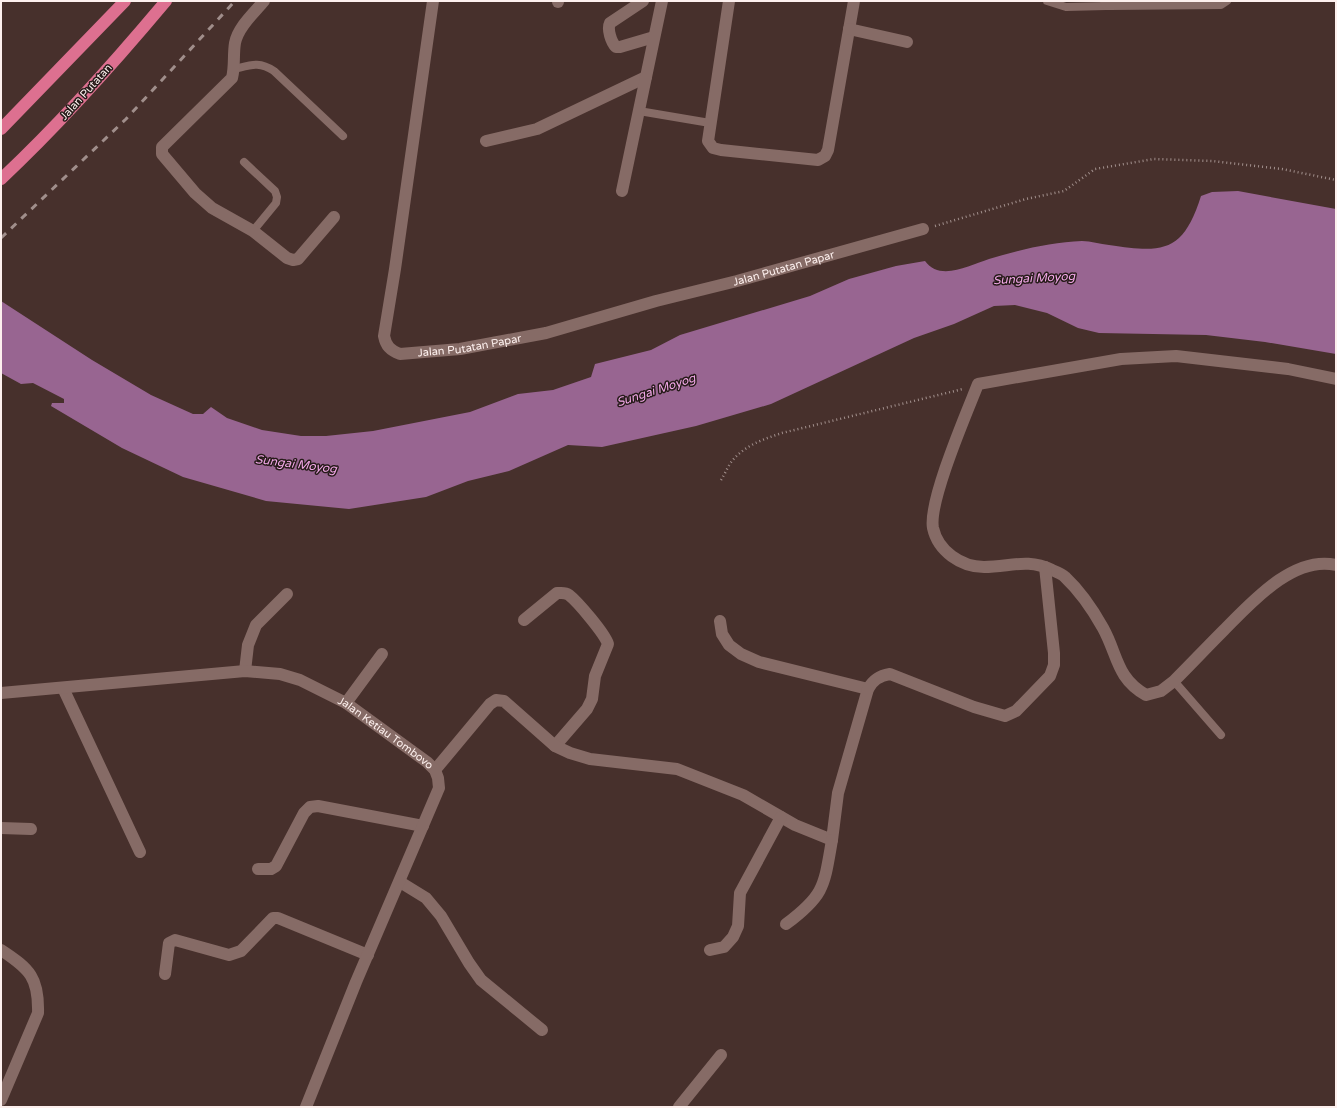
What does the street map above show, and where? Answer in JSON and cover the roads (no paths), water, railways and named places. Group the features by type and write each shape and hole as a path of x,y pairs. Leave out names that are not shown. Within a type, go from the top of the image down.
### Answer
{"highway":[{"path":"1,129 71,59 125,1"},
{"name":"Jalan Putatan","path":"1,179 38,144 130,44 166,1"}],"street":[{"path":"264,1 243,26 236,41 232,78 162,147 161,151 165,159 195,193 226,217 253,231 287,258 293,260 298,259 334,217"},
{"name":"Jalan Putatan Papar","path":"433,1 384,336 385,343 391,351 400,354 460,349 546,333 656,301 758,275 923,229"},
{"path":"643,1 610,23 608,26 613,44 616,47 620,47 654,37"},
{"path":"622,191 662,1"},
{"path":"729,1 708,141 713,148 721,150 818,160 825,156 828,150 854,1"},
{"path":"849,29 907,42"},
{"path":"486,141 537,129 646,77"},
{"path":"1336,379 1288,369 1176,356 1121,359 978,384 957,438 934,509 933,527 939,544 952,557 968,565 984,567 1029,563 1045,567 1064,576 1082,594 1104,629 1121,671 1134,687 1146,695 1161,691 1174,680 1252,602 1270,587 1307,565 1325,562 1336,564"},
{"path":"786,924 806,909 818,895 825,880 838,793 868,690 872,682 881,676 890,674 993,713 1005,716 1016,711 1050,676 1054,665 1045,567"},
{"path":"524,620 557,593 564,592 606,638 608,644 595,676 590,704 555,746"},
{"path":"245,671 248,645 256,625 287,594"},
{"path":"720,621 722,634 728,645 741,654 759,662 868,690"},
{"path":"346,703 382,654"},
{"name":"Jalan Ketiau Tombovo","path":"1,693 245,671 280,674 300,680 346,703 417,753 435,770 439,788 368,955 306,1107"},
{"path":"63,688 140,852"},
{"path":"435,770 490,704 496,700 504,700 555,746 570,753 590,759 677,769 743,795 795,825 832,840"},
{"path":"258,869 271,869 276,866 304,813 310,807 318,806 424,826"},
{"path":"710,950 724,947 733,937 738,926 740,893 781,817"},
{"path":"1,828 31,829"},
{"path":"400,882 426,898 442,916 469,964 480,980 542,1030"},
{"path":"165,974 169,943 172,941 175,940 229,955 235,954 241,951 273,918 278,918 368,955"},
{"path":"1,950 24,968 35,980 38,998 38,1013 1,1100"},
{"path":"679,1107 721,1055"}],"lane":[{"path":"1047,1 1054,5 1066,7 1105,4 1220,5 1228,1"},
{"path":"234,69 256,64 265,65 274,71 342,136"},
{"path":"639,111 710,123"},
{"path":"244,162 275,191 277,197 276,203 253,231"},
{"path":"1174,680 1221,735"}],"water":[{"name":"Sungai Moyog","path":"1238,191 1336,209 1336,354 1265,342 1206,335 1099,333 1078,328 1047,313 1015,305 994,306 954,324 914,338 771,404 696,426 602,447 568,445 509,471 468,481 426,497 349,509 266,501 183,477 122,448 51,406 52,403 64,403 64,399 33,383 21,384 1,373 1,301 92,360 151,395 193,414 203,414 211,407 227,418 262,430 301,436 326,436 373,431 470,412 518,394 553,390 591,377 595,364 651,350 680,335 810,296 849,279 896,266 925,261 931,267 939,270 956,270 1023,250 1070,242 1085,241 1144,249 1168,245 1178,239 1187,229 1201,196 1212,192"}],"railway":[{"path":"1,238 126,119 235,1"}]}
